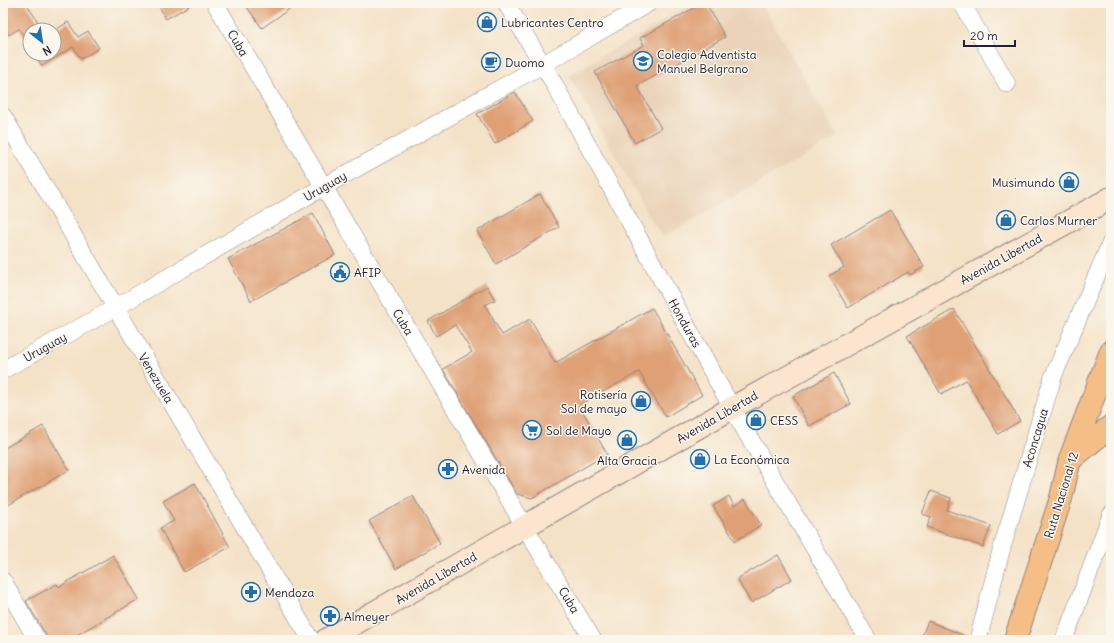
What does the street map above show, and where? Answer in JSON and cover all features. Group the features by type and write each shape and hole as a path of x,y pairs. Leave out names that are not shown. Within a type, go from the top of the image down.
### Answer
{"highway":[{"name":"Ruta Nacional 12","path":"1016,640 1061,498 1070,459 1111,351"},
{"path":"1070,459 1111,426"}],"main road":[{"name":"Avenida Libertad","path":"326,640 732,408 1111,198"}],"street":[{"name":"Cuba","path":"215,3 593,640"},
{"name":"Honduras","path":"506,3 542,65 732,408 868,640"},
{"name":"Uruguay","path":"3,370 115,308 323,187 542,65 649,3"},
{"path":"962,3 1007,84"},
{"name":"Venezuela","path":"3,116 310,640"},
{"name":"Aconcagua","path":"978,640 1001,551 1053,377 1111,242"},
{"path":"1064,640 1111,515"},
{"path":"3,581 37,640"}],"shaded area":[{"path":"696,3 761,3 838,137 662,238 569,75"}],"building":[{"path":"3,3 26,3 38,22 22,22 22,34 19,29 9,35 3,25"},
{"path":"157,3 194,3 166,19"},
{"path":"244,3 298,3 262,28"},
{"path":"703,3 706,3 725,37 637,86 661,128 635,143 595,72 644,45 640,38"},
{"path":"68,22 78,37 88,31 99,48 81,59 73,47 62,54 62,26"},
{"path":"39,62 49,62 42,66"},
{"path":"515,92 533,121 495,144 477,114"},
{"path":"540,194 559,227 496,264 477,231"},
{"path":"890,210 924,267 910,275 908,272 848,308 829,276 844,267 831,245"},
{"path":"313,213 335,255 251,301 228,259"},
{"name":"Sol de Mayo","path":"487,286 495,300 485,305 502,335 530,319 555,363 652,308 702,395 666,417 639,372 579,405 607,454 532,498 517,494 443,369 472,352 455,325 436,336 428,321"},
{"path":"954,309 1020,421 998,434 966,380 941,394 907,336"},
{"path":"834,373 851,404 809,426 793,396"},
{"path":"43,426 69,470 3,508 3,449"},
{"path":"195,483 230,547 184,572 160,528 174,521 163,501"},
{"path":"931,491 951,498 947,510 991,526 983,547 927,527 931,517 922,514"},
{"path":"413,496 440,543 396,569 369,521"},
{"path":"729,496 734,506 745,499 761,525 735,541 713,506"},
{"path":"113,555 139,599 68,640 47,640 46,635 26,601 57,584 59,587"},
{"path":"778,555 792,579 751,603 737,579"},
{"path":"928,621 968,637 968,640 920,640"}],"place":[{"name":"Lubricantes Centro","path":"487,22"},
{"name":"Colegio Adventista Manuel Belgrano","path":"643,61"},
{"name":"Duomo","path":"491,62"},
{"name":"Musimundo","path":"1069,182"},
{"name":"Carlos Murner","path":"1006,220"},
{"name":"AFIP","path":"340,272"},
{"name":"Rotisería Sol de mayo","path":"641,401"},
{"name":"CESS","path":"756,420"},
{"name":"Sol de Mayo","path":"532,430"},
{"name":"Alta Gracia","path":"627,440"},
{"name":"La Económica","path":"700,459"},
{"name":"Avenida","path":"448,469"},
{"name":"Mendoza","path":"251,592"},
{"name":"Almeyer","path":"330,616"}]}
